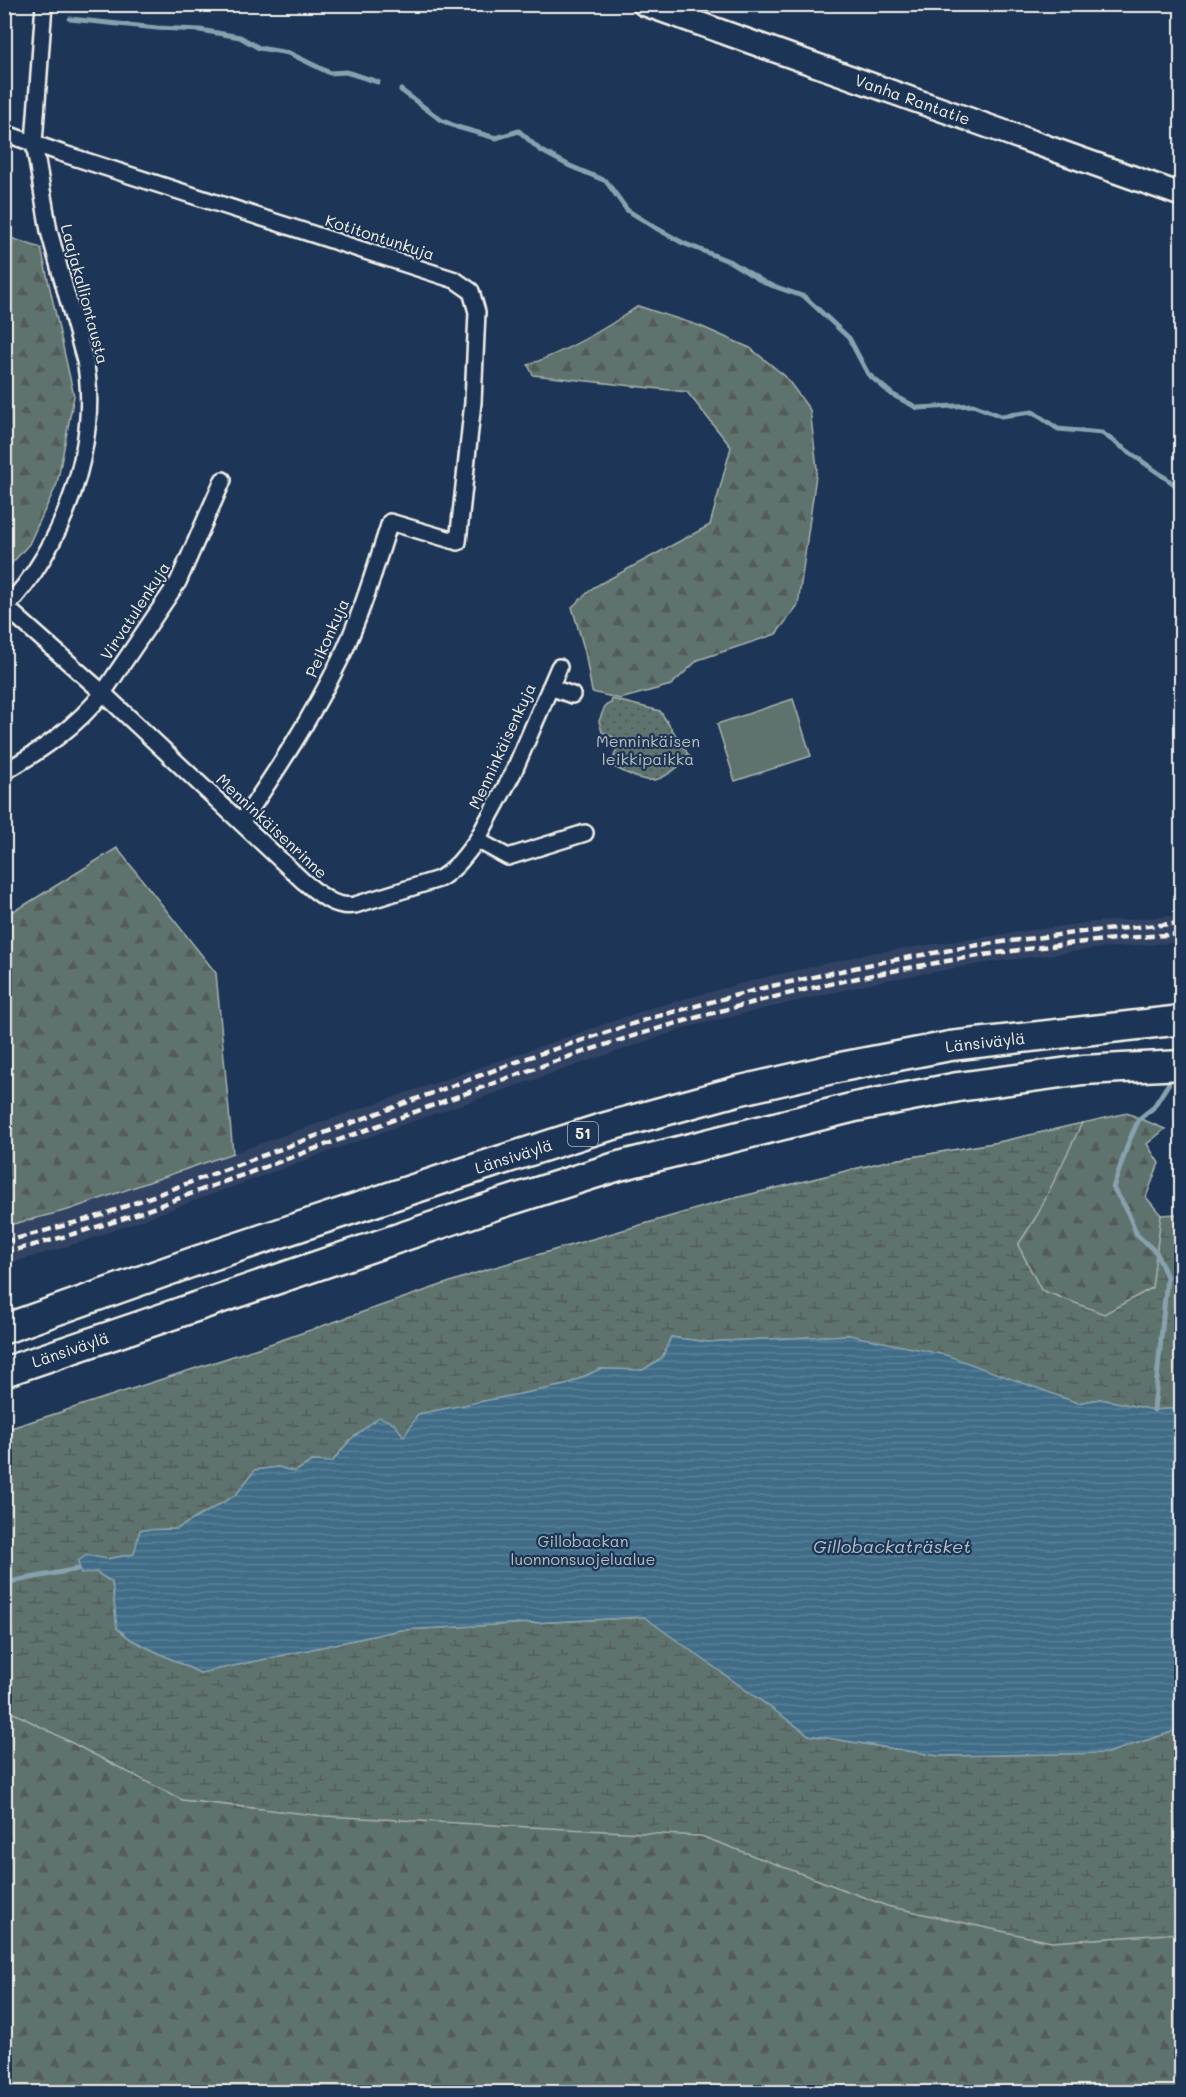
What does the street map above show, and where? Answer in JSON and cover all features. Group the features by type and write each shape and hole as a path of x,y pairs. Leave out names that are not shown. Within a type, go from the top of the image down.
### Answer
{"highway":[{"name":"Länsiväylä","path":"4,1329 207,1257 483,1166 598,1129 737,1091 841,1066 950,1046 1182,1020"},
{"name":"Länsiväylä","path":"4,1372 485,1209 630,1163 855,1107 958,1087 1083,1070 1182,1065"}],"main road":[{"name":"Vanha Rantatie","path":"644,4 1182,195"}],"street":[{"name":"Laajakalliontausta","path":"5,608 27,581 53,541 79,468 90,406 85,361 49,231 34,143 44,4"},
{"name":"Kotitontunkuja","path":"4,133 455,280 471,291 477,312 472,402 458,542"},
{"name":"Virvatulenkuja","path":"4,772 38,752 72,727 90,710 103,693 178,582 223,480"},
{"name":"Peikonkuja","path":"242,822 277,770 340,660 357,619 390,522 458,542"},
{"name":"Menninkäisenrinne","path":"5,608 103,693 303,881 322,896 341,906 355,905 439,879 461,863 477,840"},
{"name":"Menninkäisenkuja","path":"477,840 513,773 559,667"},
{"path":"550,687 572,695"},
{"path":"477,840 508,856 585,833"}],"shaded area":[{"path":"1181,915 1181,942 1094,949 985,963 882,981 688,1027 396,1127 82,1242 5,1265 5,1226 68,1210 651,1008 758,979 871,953 1084,923"}],"green space":[{"path":"5,236 41,248 74,396 57,484 29,544 5,571"},
{"path":"638,306 700,326 750,348 785,376 810,410 817,468 798,605 776,634 698,660 671,685 620,699 592,692 585,652 572,607 594,587 710,525 731,447 687,392 533,375 528,365 585,339"},
{"name":"Menninkäisen leikkipaikka","path":"612,699 660,711 690,757 662,778 654,780 638,778 614,767 612,762 618,745 617,739 602,732 599,721 605,706 611,703"},
{"path":"793,699 811,756 735,781 717,724"},
{"path":"117,848 216,973 233,1153 68,1210 5,1226 5,915"},
{"name":"Gillobackan luonnonsuojelualue","path":"1127,1113 1165,1129 1147,1144 1159,1163 1146,1197 1161,1215 1182,1214 1181,2092 5,2092 5,1430 727,1200 883,1162 999,1142"},
{"path":"1082,1123 1038,1214 1018,1245 1041,1290 1104,1314 1152,1288 1161,1215 1181,1214 1181,1408 1154,1410 1100,1399 1078,1403 1025,1385 849,1335 707,1342 671,1337 662,1358 643,1370 600,1369 566,1385 419,1414 404,1437 350,1440 332,1462 312,1461 295,1472 278,1467 255,1470 236,1495 177,1529 140,1530 135,1554 107,1559 87,1555 96,1572 112,1582 117,1628 132,1640 200,1673 400,1630 645,1617 809,1735 939,1756 1107,1753 1181,1729 1181,1933 1051,1942 887,1906 701,1836 324,1816 182,1800 16,1714 5,1711 5,1430 261,1347 485,1270 727,1200 883,1162 999,1142"}],"water":[{"name":"Gillobackaträsket","path":"849,1335 946,1355 1078,1403 1100,1399 1154,1410 1181,1408 1181,1729 1107,1753 939,1756 809,1735 644,1617 400,1630 200,1673 132,1640 117,1628 112,1582 96,1572 81,1574 78,1561 87,1555 107,1559 134,1554 140,1530 177,1529 236,1495 255,1470 278,1467 295,1472 312,1461 332,1462 350,1440 379,1417 394,1423 404,1437 418,1414 566,1385 600,1369 643,1370 662,1358 671,1337 707,1342"}],"waterway":[{"path":"70,19 200,30 240,37 259,48 289,53 330,73 346,72 378,82"},
{"path":"401,90 441,120 457,127 496,138 519,131 540,150 606,181 627,210 656,228 683,243 731,262 765,283 805,297 849,338 868,374 893,395 918,408 973,405 1001,416 1033,412 1058,429 1102,433 1177,486 1182,497"},
{"path":"1178,889 1182,884"},
{"path":"1154,1410 1167,1277 1156,1252 1137,1235 1126,1208 1113,1188 1139,1119 1153,1108 1169,1083"},
{"path":"4,1583 78,1569"}],"railway":[{"path":"4,1242 99,1216 530,1057 651,1018 763,988 877,963 979,945 1082,932 1182,923"},
{"path":"4,1253 124,1218 533,1069 692,1019 853,979 935,963 1017,950 1182,934"}]}
